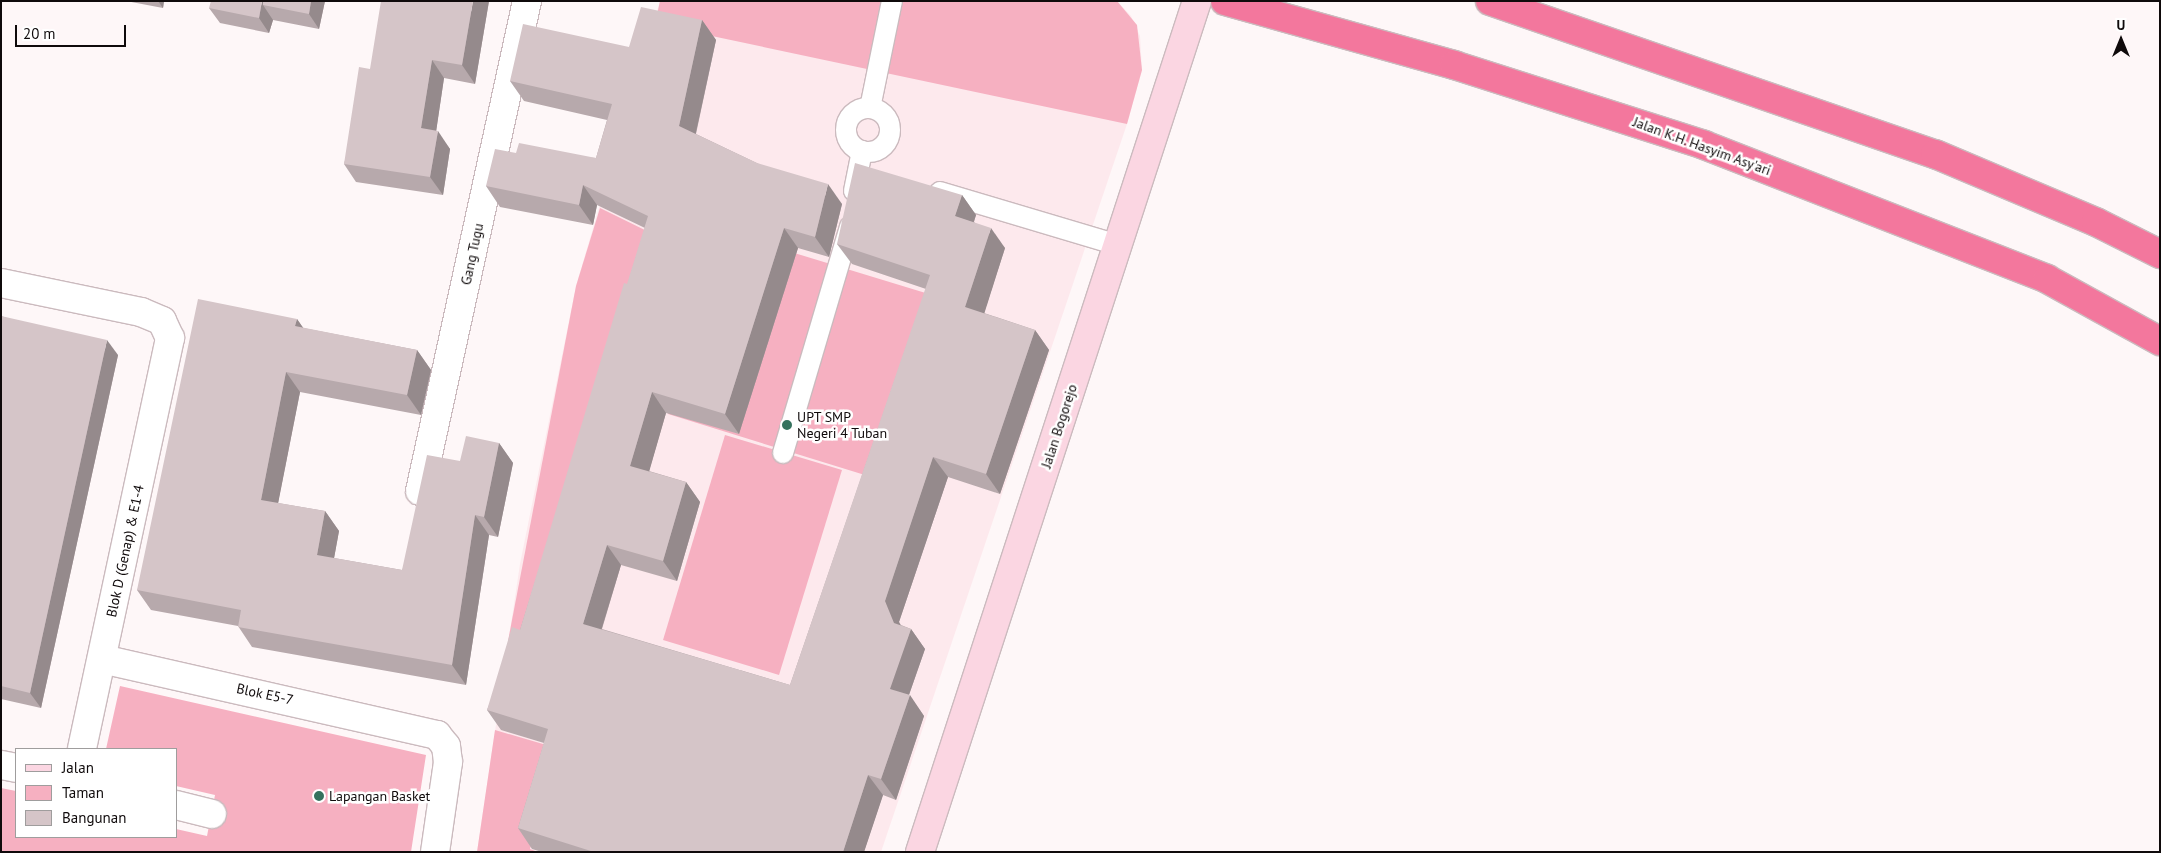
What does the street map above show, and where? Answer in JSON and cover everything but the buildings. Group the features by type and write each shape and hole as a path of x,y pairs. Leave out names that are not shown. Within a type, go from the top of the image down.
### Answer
{"highway":[{"name":"Jalan K.H. Hasyim Asy'ari","path":"1225,1 1454,65 1704,145 2047,278 2160,341"},
{"path":"1490,1 1935,154 2096,222 2160,254"}],"street":[{"name":"Gang Tugu","path":"416,507 527,1"},
{"name":"Jalan Bogorejo","path":"920,852 1198,1"},
{"name":"Blok D (Genap) & E1-4","path":"1,283 151,315 167,329 168,353 82,748"},
{"name":"Blok E5-7","path":"102,658 428,730 441,738 448,756 434,852"},
{"path":"1,764 15,768"},
{"path":"178,806 212,814"}],"lane":[{"path":"870,108 892,1"},
{"path":"783,453 851,224 866,164 889,134 885,117 870,108 856,112 846,126 850,143 866,164"},
{"path":"923,187 1118,245"}],"shaded area":[{"name":"UPT SMP Negeri 4 Tuban","path":"660,1 1117,1 1131,16 1140,36 1142,70 1127,124 881,852 477,852 520,564 576,286"}],"green space":[{"path":"660,1 1117,1 1137,25 1142,70 1127,124 655,24"},
{"path":"600,208 657,236 534,649 508,641 576,286"},
{"path":"755,241 942,298 881,480 668,414 715,258"},
{"path":"725,435 842,470 779,675 663,640"},
{"path":"120,686 426,755 411,852 1,852 1,788 15,791 15,838 178,838 178,829 207,836 215,795 178,786 178,748 106,748"},
{"path":"495,730 560,749 530,849 538,852 477,852"}],"place":[{"name":"UPT SMP Negeri 4 Tuban","path":"787,425"},
{"name":"Lapangan Basket","path":"319,796"}]}
